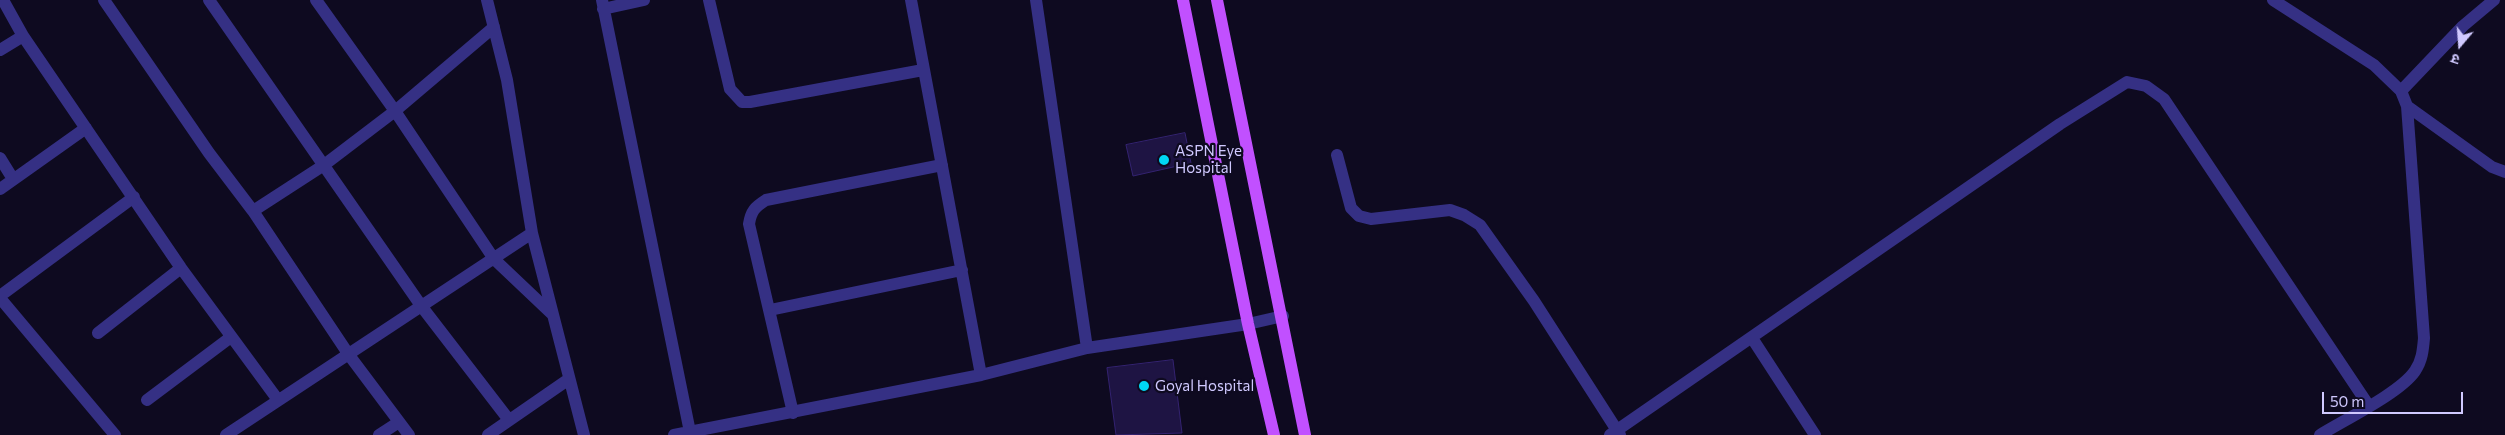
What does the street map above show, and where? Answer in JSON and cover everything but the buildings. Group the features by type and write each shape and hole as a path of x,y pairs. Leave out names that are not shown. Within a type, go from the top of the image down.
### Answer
{"main road":[{"path":"1183,0 1248,324 1274,435"},
{"path":"1216,0 1305,435"}],"street":[{"path":"3,0 23,36 181,268 278,400"},
{"path":"104,0 209,153 253,211 349,355 409,435"},
{"path":"209,0 422,307 508,420"},
{"path":"316,0 395,111 494,259 552,314"},
{"path":"487,0 507,80 532,233 584,435"},
{"path":"644,0 602,5 690,432"},
{"path":"709,0 730,89 742,102 768,99 923,70"},
{"path":"911,0 981,375"},
{"path":"1036,0 1087,348"},
{"path":"2273,0 2374,65 2401,91 2407,106 2424,338 2422,356 2414,372 2392,392 2320,435"},
{"path":"2401,91 2462,26 2494,0"},
{"path":"253,211 324,165 395,111 494,27"},
{"path":"0,50 23,36"},
{"path":"1337,155 1351,208 1359,216 1372,219 1450,210 1464,215 1480,226 1534,301 1615,433 2060,124 2127,82 2146,86 2164,99 2369,406"},
{"path":"2407,106 2492,167 2505,172"},
{"path":"0,189 86,128"},
{"path":"0,158 13,179"},
{"path":"793,413 749,224 755,207 766,200 942,165"},
{"path":"115,435 0,297 134,197"},
{"path":"226,435 532,233"},
{"path":"98,333 181,268"},
{"path":"770,310 962,270"},
{"path":"674,435 981,375 1087,348 1248,324 1282,316"},
{"path":"147,400 231,337"},
{"path":"1752,338 1815,435"},
{"path":"488,435 569,378"},
{"path":"379,435 399,422"}],"place":[{"name":"ASPN Eye Hospital","path":"1164,160"},
{"name":"Goyal Hospital","path":"1144,386"}]}
